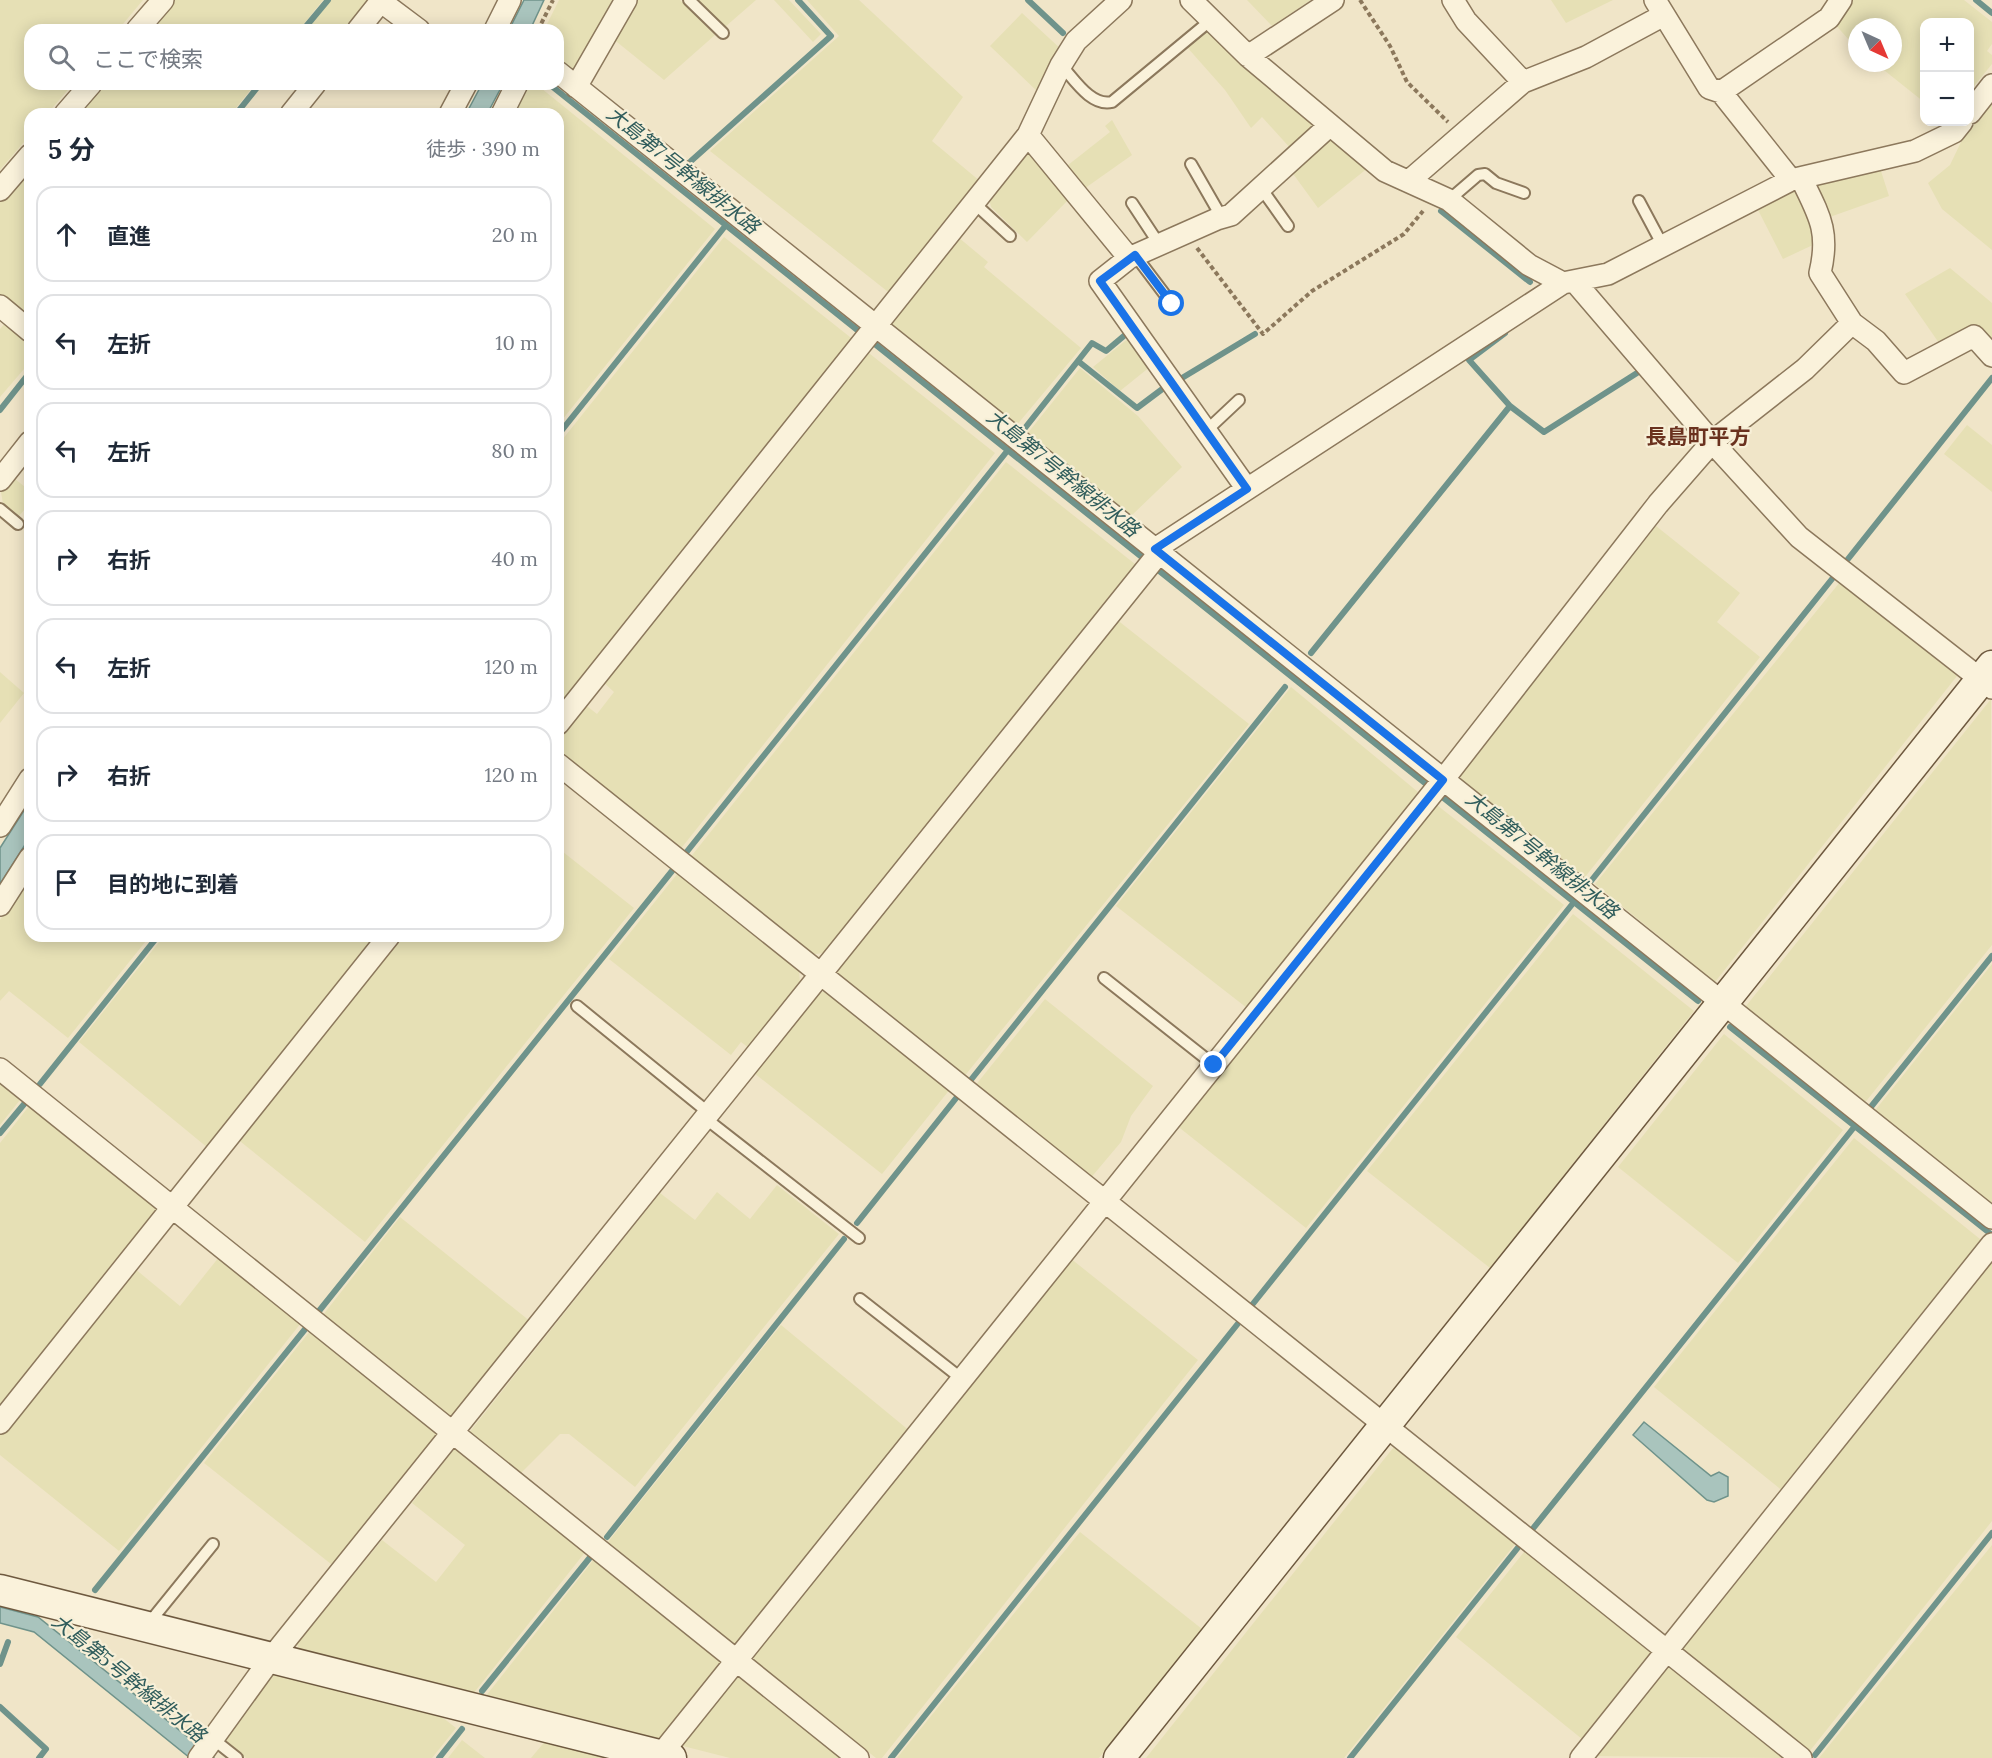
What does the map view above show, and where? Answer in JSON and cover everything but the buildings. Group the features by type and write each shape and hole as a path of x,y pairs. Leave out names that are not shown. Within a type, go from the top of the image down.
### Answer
{"street":[{"path":"142,24 163,0"},
{"path":"501,24 510,0"},
{"path":"576,87 626,0"},
{"path":"564,716 1028,135 1061,65 1076,41 1121,0"},
{"path":"1119,1758 1722,1003 1988,678 1799,537 1569,282 1529,265 1443,197 1384,171 1248,56 1191,0"},
{"path":"1248,56 1333,0"},
{"path":"1453,0 1466,21 1523,82"},
{"path":"1721,92 1829,18 1841,0"},
{"path":"363,24 380,1 411,24"},
{"path":"1409,181 1523,82 1586,57 1659,8 1709,88 1721,92 1796,179 1823,223 1824,255 1820,273 1852,323 1876,342 1904,373 1974,336 1992,356"},
{"path":"564,77 869,334 1154,557 1437,786 1722,1003 1992,1218"},
{"path":"1974,108 1992,85"},
{"path":"70,108 86,90"},
{"path":"296,108 310,90"},
{"path":"453,108 463,90"},
{"path":"505,108 514,90"},
{"path":"1247,489 1100,281 1132,257 1231,215 1329,126"},
{"path":"206,1748 272,1657 1154,557 1247,489 1569,282 1608,274 1796,179 1915,151 1953,132 1958,126"},
{"path":"1028,135 1132,257"},
{"path":"0,190 24,162"},
{"path":"0,306 24,326"},
{"path":"0,1590 663,1757 736,1660 1437,786 1658,504 1712,442 1805,369 1852,323"},
{"path":"0,480 24,450"},
{"path":"564,769 1801,1758"},
{"path":"0,826 24,788"},
{"path":"0,905 24,867"},
{"path":"0,1423 384,942"},
{"path":"0,1069 858,1758"},
{"path":"1581,1758 1992,1245"}],"lane":[{"path":"689,0 723,33"},
{"path":"1061,65 1093,99 1103,104 1112,102 1211,20"},
{"path":"1191,164 1222,218"},
{"path":"1443,197 1478,175 1485,174 1496,183 1524,193"},
{"path":"1261,188 1288,226"},
{"path":"1639,201 1663,246"},
{"path":"1132,202 1159,244"},
{"path":"974,203 1010,236"},
{"path":"1132,257 1172,304"},
{"path":"1206,431 1239,400"},
{"path":"0,509 18,524"},
{"path":"1104,978 1214,1065"},
{"path":"577,1006 707,1116 859,1238"},
{"path":"860,1299 962,1379"},
{"path":"146,1627 213,1544"},
{"path":"206,1748 237,1758"}],"path":[{"path":"541,24 553,0"},
{"path":"1360,0 1390,46 1407,82 1462,135"},
{"path":"1185,233 1263,333 1312,291 1404,234 1443,197"}],"shaded area":[{"path":"0,0 143,0 123,24 24,24 24,90 68,90 52,108 24,108 24,142 0,170"},
{"path":"171,0 323,0 304,24 151,24"},
{"path":"331,0 370,0 355,24 311,24"},
{"path":"559,0 617,0 578,68 570,69 564,64 564,24 547,24"},
{"path":"634,0 680,0 715,35 664,80 612,38"},
{"path":"697,0 756,0 725,27"},
{"path":"774,0 789,0 821,34 813,42"},
{"path":"807,0 859,0 963,97 932,141 981,182 892,295 710,151 839,36"},
{"path":"1247,0 1311,0 1272,26"},
{"path":"1551,0 1613,0 1566,23"},
{"path":"1848,0 1964,0 1992,22 1992,44 1987,51 1992,55 1992,64 1974,86 1974,18 1920,18 1920,99 1886,72 1902,72 1902,18 1848,18 1848,39 1833,22"},
{"path":"1022,13 1063,51 1039,93 990,46"},
{"path":"1209,27 1316,123 1316,128 1292,150 1262,117 1251,128 1225,90 1186,46"},
{"path":"95,90 250,90 236,108 79,108"},
{"path":"522,90 543,90 715,229 564,418 564,108 515,108"},
{"path":"1992,103 1992,250 1942,209 1928,183 1950,165 1962,140"},
{"path":"1112,120 1132,155 1081,191 1063,169 1110,132 1105,126"},
{"path":"1326,138 1334,138 1369,167 1318,208 1291,171"},
{"path":"1030,149 1071,197 1027,242 991,207 988,194"},
{"path":"1880,168 1889,196 1827,218 1814,191 1819,183"},
{"path":"24,173 24,315 0,295 0,201"},
{"path":"1794,190 1815,224 1815,244 1783,259 1757,208"},
{"path":"724,237 855,341 564,704 564,437"},
{"path":"958,237 988,262 984,267 1081,348 1016,426 892,329 890,319"},
{"path":"1950,268 1992,303 1992,341 1939,343 1905,294"},
{"path":"6,322 24,337 24,369 0,397 0,329"},
{"path":"1130,337 1151,366 1120,391 1093,367"},
{"path":"865,350 995,453 679,851 564,759 564,727 583,703 597,714 614,692 601,680"},
{"path":"1080,368 1138,416 1182,467 1130,517 1027,434"},
{"path":"1967,425 1992,445 1992,492 1944,454"},
{"path":"1006,462 1135,564 823,953 809,955 689,859"},
{"path":"10,475 24,486 24,510 19,516 3,503 0,487"},
{"path":"1656,526 1740,593 1717,622 1760,657 1585,877 1461,780 1460,772"},
{"path":"1840,582 1957,676 1715,982 1595,884"},
{"path":"1116,619 1249,724 963,1078 833,973"},
{"path":"0,672 24,693 0,723"},
{"path":"1291,687 1418,792 1247,1008 1116,906"},
{"path":"1991,699 1992,945 1863,1105 1742,1011"},
{"path":"1433,802 1564,905 1306,1228 1176,1125"},
{"path":"564,853 634,908 365,1242 236,1138 393,942 564,942"},
{"path":"678,873 799,970 800,984 749,1048 741,1042 731,1055 609,959"},
{"path":"24,882 24,942 145,942 68,1038 9,991 0,1001 0,920"},
{"path":"1573,914 1694,1011 1490,1268 1367,1171"},
{"path":"159,942 374,942 208,1148 79,1042"},
{"path":"1992,964 1992,1208 1873,1113"},
{"path":"829,991 951,1088 882,1174 754,1073 818,993"},
{"path":"1045,999 1153,1086 1131,1116 1121,1142 1089,1180 974,1087"},
{"path":"1724,1034 1843,1130 1738,1263 1618,1167"},
{"path":"0,1076 24,1095 0,1125"},
{"path":"33,1101 157,1204 158,1214 0,1410 0,1143"},
{"path":"1854,1138 1985,1243 1784,1492 1654,1387"},
{"path":"777,1185 839,1234 635,1487 569,1434 560,1434 520,1474 468,1434 660,1193 695,1220 717,1192 750,1219"},
{"path":"400,1217 531,1322 453,1420 323,1315"},
{"path":"1992,1255 1992,1521 1809,1752 1676,1650"},
{"path":"219,1257 301,1323 119,1551 0,1455 0,1434 134,1268 180,1306"},
{"path":"1070,1258 1198,1360 882,1758 876,1758 754,1662 754,1652"},
{"path":"781,1325 911,1432 741,1642 735,1645 608,1542"},
{"path":"311,1330 439,1431 439,1439 336,1568 204,1463"},
{"path":"1397,1443 1519,1539 1344,1758 1146,1758"},
{"path":"455,1448 586,1551 473,1694 300,1651 297,1644 382,1540 436,1582 465,1545 412,1503"},
{"path":"1080,1532 1202,1629 1099,1758 897,1758"},
{"path":"1992,1545 1992,1758 1819,1758"},
{"path":"1528,1547 1653,1651 1582,1739 1456,1637"},
{"path":"595,1558 724,1662 661,1742 485,1697"},
{"path":"1667,1662 1788,1758 1593,1756"},
{"path":"278,1670 433,1710 456,1728 432,1758 246,1758 226,1743 225,1734"},
{"path":"737,1676 845,1758 730,1758 679,1745"},
{"path":"547,1739 615,1758 531,1758"},
{"path":"462,1740 485,1758 448,1758"}],"water":[{"path":"524,0 544,0 533,24 512,24"},
{"path":"479,90 500,90 490,108 469,108"},
{"path":"24,810 24,846 0,884 0,848"},
{"path":"1644,1422 1711,1476 1719,1472 1728,1477 1728,1496 1714,1502 1707,1500 1633,1435"},
{"path":"0,1607 38,1617 214,1758 190,1758 34,1632 0,1623"}],"waterway":[{"path":"308,24 328,0"},
{"path":"691,161 831,36 798,0"},
{"path":"1028,0 1063,33"},
{"path":"1976,0 1992,13"},
{"path":"241,108 255,90"},
{"name":"大島第7号幹線排水路","path":"557,90 1698,1001"},
{"path":"1441,211 1530,282"},
{"path":"564,428 726,225"},
{"path":"1505,333 1469,360 1510,406"},
{"path":"1177,381 1255,334"},
{"path":"1025,428 1092,343 1106,351 1125,335"},
{"path":"1078,361 1137,408 1165,387"},
{"path":"1311,653 1510,406 1544,432 1637,373"},
{"path":"1848,559 1992,378"},
{"path":"0,410 24,380"},
{"path":"685,854 1008,450"},
{"path":"1591,881 1832,579"},
{"path":"970,1081 1285,687"},
{"path":"319,1311 672,871"},
{"path":"1252,1305 1574,902"},
{"path":"40,1084 153,942"},
{"path":"1870,1108 1992,956"},
{"name":"大島第7号幹線排水路","path":"1730,1027 1992,1235"},
{"path":"857,1223 957,1097"},
{"path":"0,1133 25,1103"},
{"path":"1531,1531 1855,1126"},
{"path":"607,1537 844,1239"},
{"path":"891,1758 1240,1321"},
{"path":"95,1590 306,1328"},
{"path":"1815,1755 1992,1533"},
{"path":"1350,1758 1520,1545"},
{"path":"482,1691 592,1555"},
{"path":"0,1664 8,1642"},
{"path":"0,1707 46,1749 39,1758"},
{"path":"439,1758 462,1729"}],"district":[{"name":"長島町平方","path":"1698,437"}],"route":[{"path":"1172,304 1135,255 1100,281 1247,489 1155,549 1443,780 1214,1065"}],"water label":[{"name":"大島第5号幹線排水路","path":"129,1678"}]}
